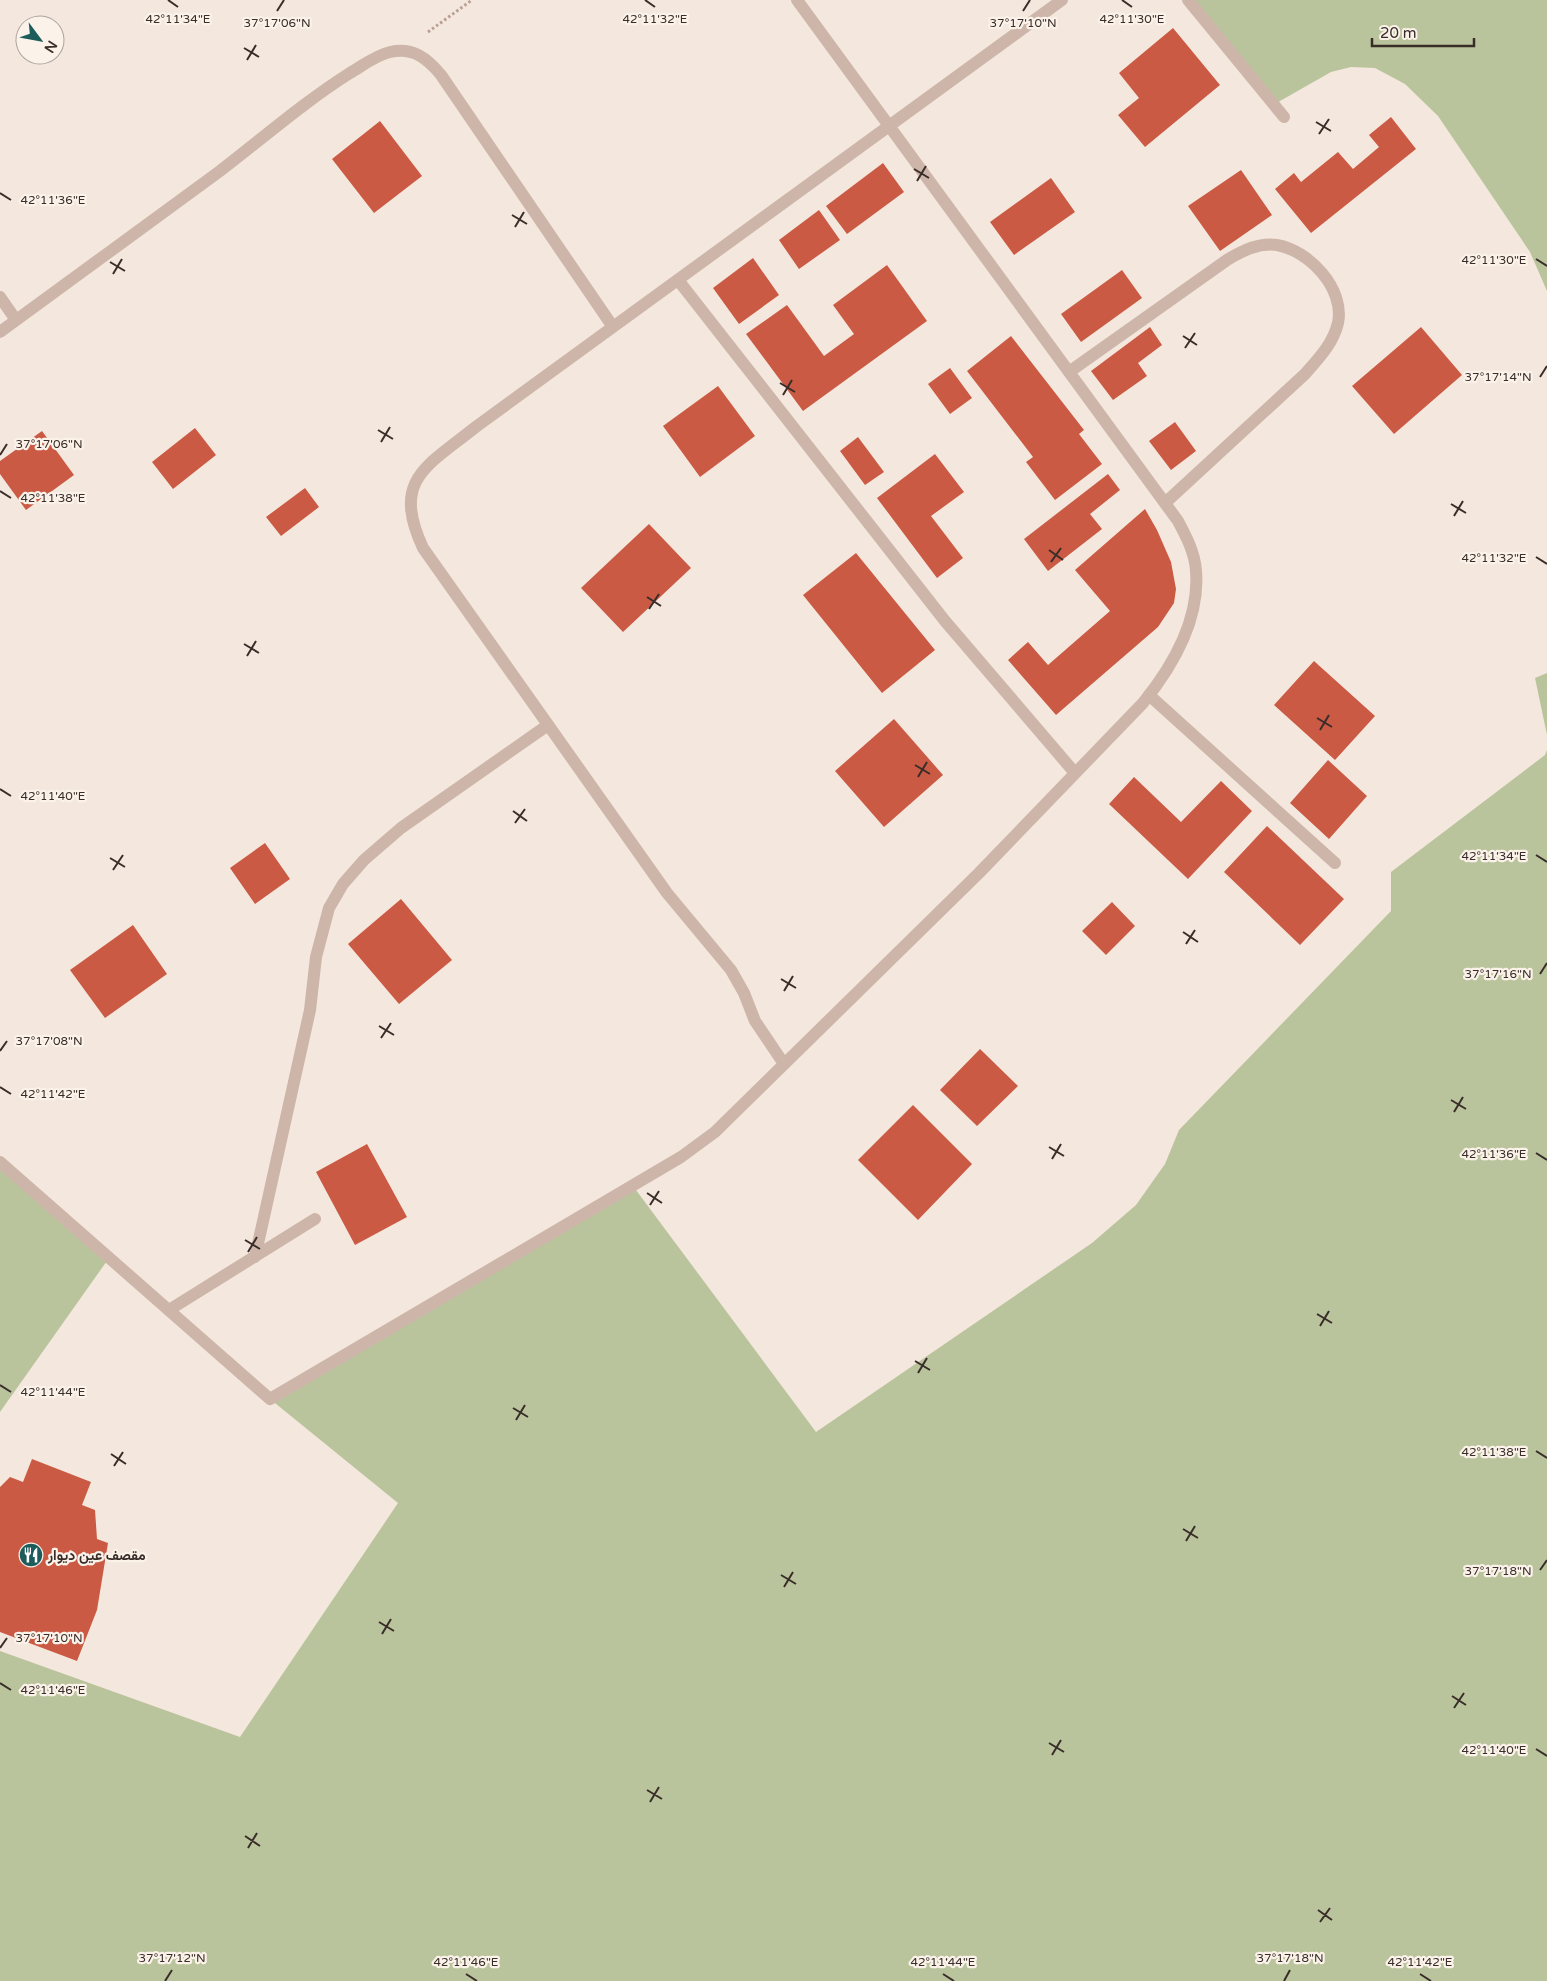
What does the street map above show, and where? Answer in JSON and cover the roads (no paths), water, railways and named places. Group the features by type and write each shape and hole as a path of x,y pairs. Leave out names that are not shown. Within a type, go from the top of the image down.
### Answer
{"street":[{"path":"0,1162 270,1399 681,1157 715,1132 979,873 1149,695 1176,654 1190,624 1195,598 1196,570 1190,544 1165,503 797,0"},
{"path":"784,1064 755,1020 744,993 731,970 667,893 423,548 411,519 409,505 411,491 420,474 433,461 1062,0"},
{"path":"1188,0 1284,117"},
{"path":"0,332 220,171 327,88 365,63 388,53 404,50 418,54 430,62 441,75 614,327"},
{"path":"1069,372 1227,260 1254,247 1274,245 1287,249 1309,262 1327,280 1337,299 1338,321 1330,343 1322,355 1305,374 1165,503"},
{"path":"678,280 945,622 1075,773"},
{"path":"0,297 16,320"},
{"path":"1149,695 1335,863"},
{"path":"254,1257 290,1106 310,1010 320,938 329,908 343,884 364,860 401,828 548,726"},
{"path":"169,1310 315,1220"}],"place":[{"name":"مقصف عين ديوار","path":"31,1555"}]}
